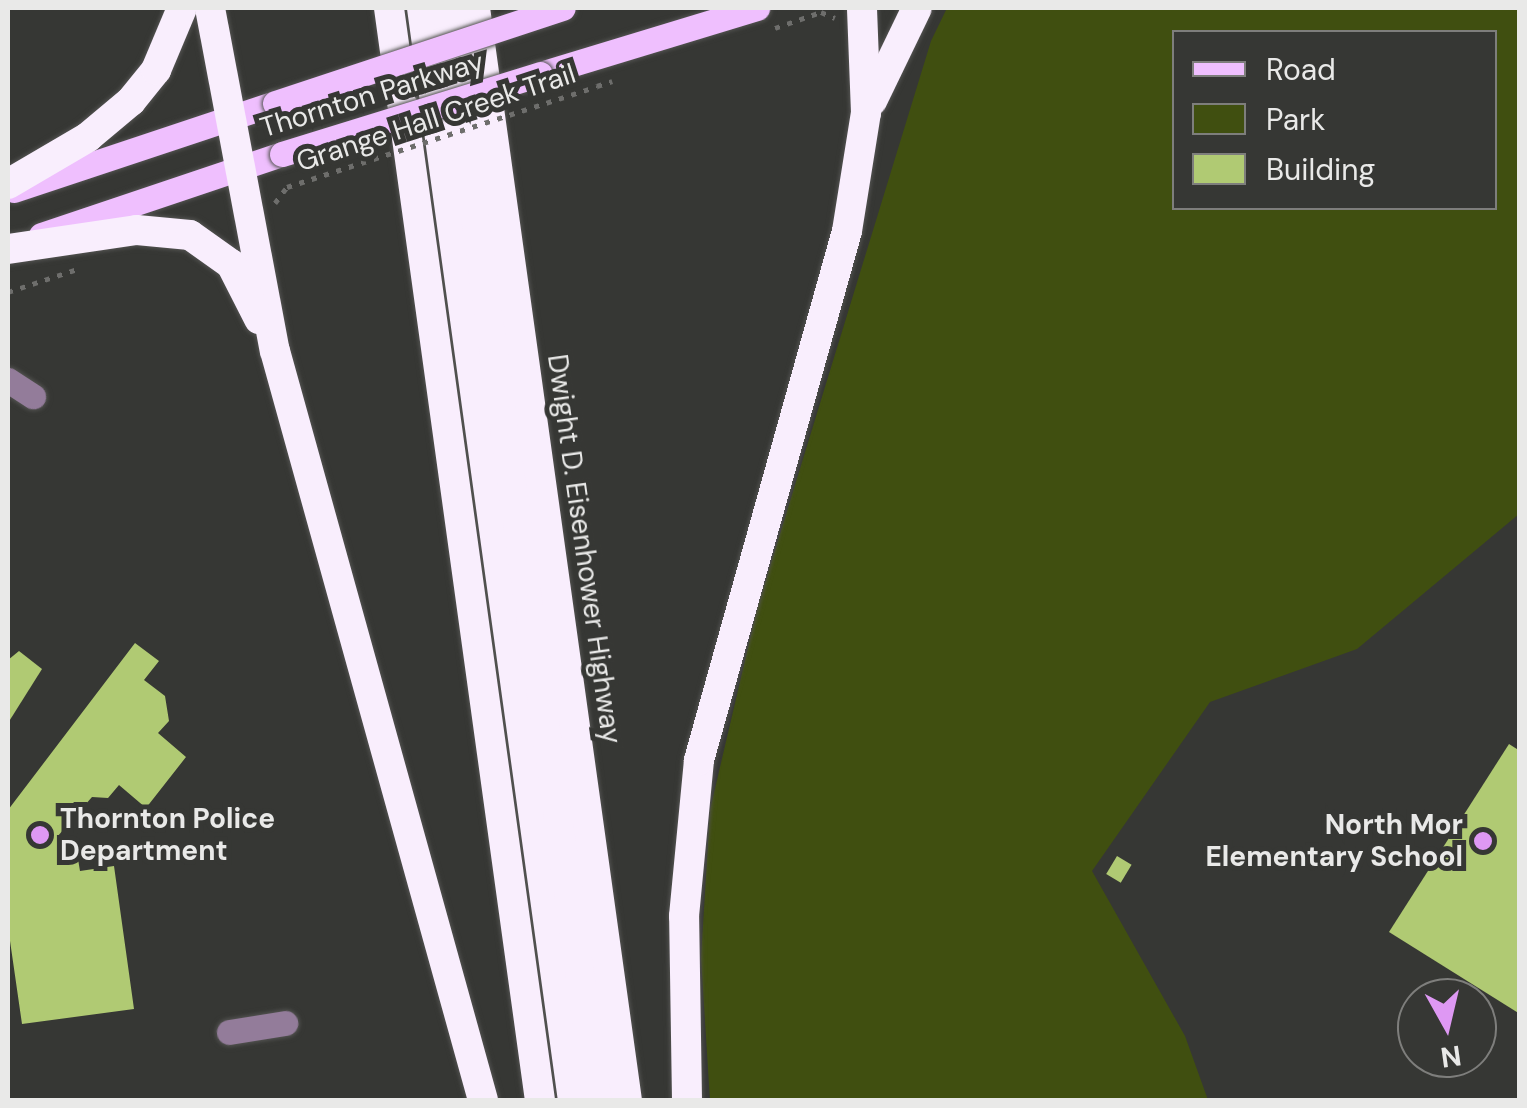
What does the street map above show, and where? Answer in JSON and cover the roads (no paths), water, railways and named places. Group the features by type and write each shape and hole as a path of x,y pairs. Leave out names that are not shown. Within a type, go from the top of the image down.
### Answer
{"highway":[{"path":"8,184 88,137 131,101 156,70 182,8"},
{"path":"210,8 227,120 276,351 483,1100"},
{"path":"388,8 540,1100"},
{"path":"422,8 573,1100"},
{"path":"447,8 598,1100"},
{"name":"Dwight D. Eisenhower Highway","path":"475,8 627,1100"},
{"path":"687,1100 684,916 700,760 829,306 866,113 862,8"},
{"path":"866,113 917,8"},
{"path":"8,248 137,230 190,236 231,264 276,351"}],"main road":[{"name":"Thornton Parkway","path":"8,192 563,8"},
{"name":"Thornton Parkway","path":"8,248 238,168 757,8"}],"lane":[{"path":"8,380 33,396"},
{"path":"230,1032 286,1023"}],"place":[{"name":"Thornton Police Department","path":"40,835"},
{"name":"North Mor Elementary School","path":"1483,841"}]}
